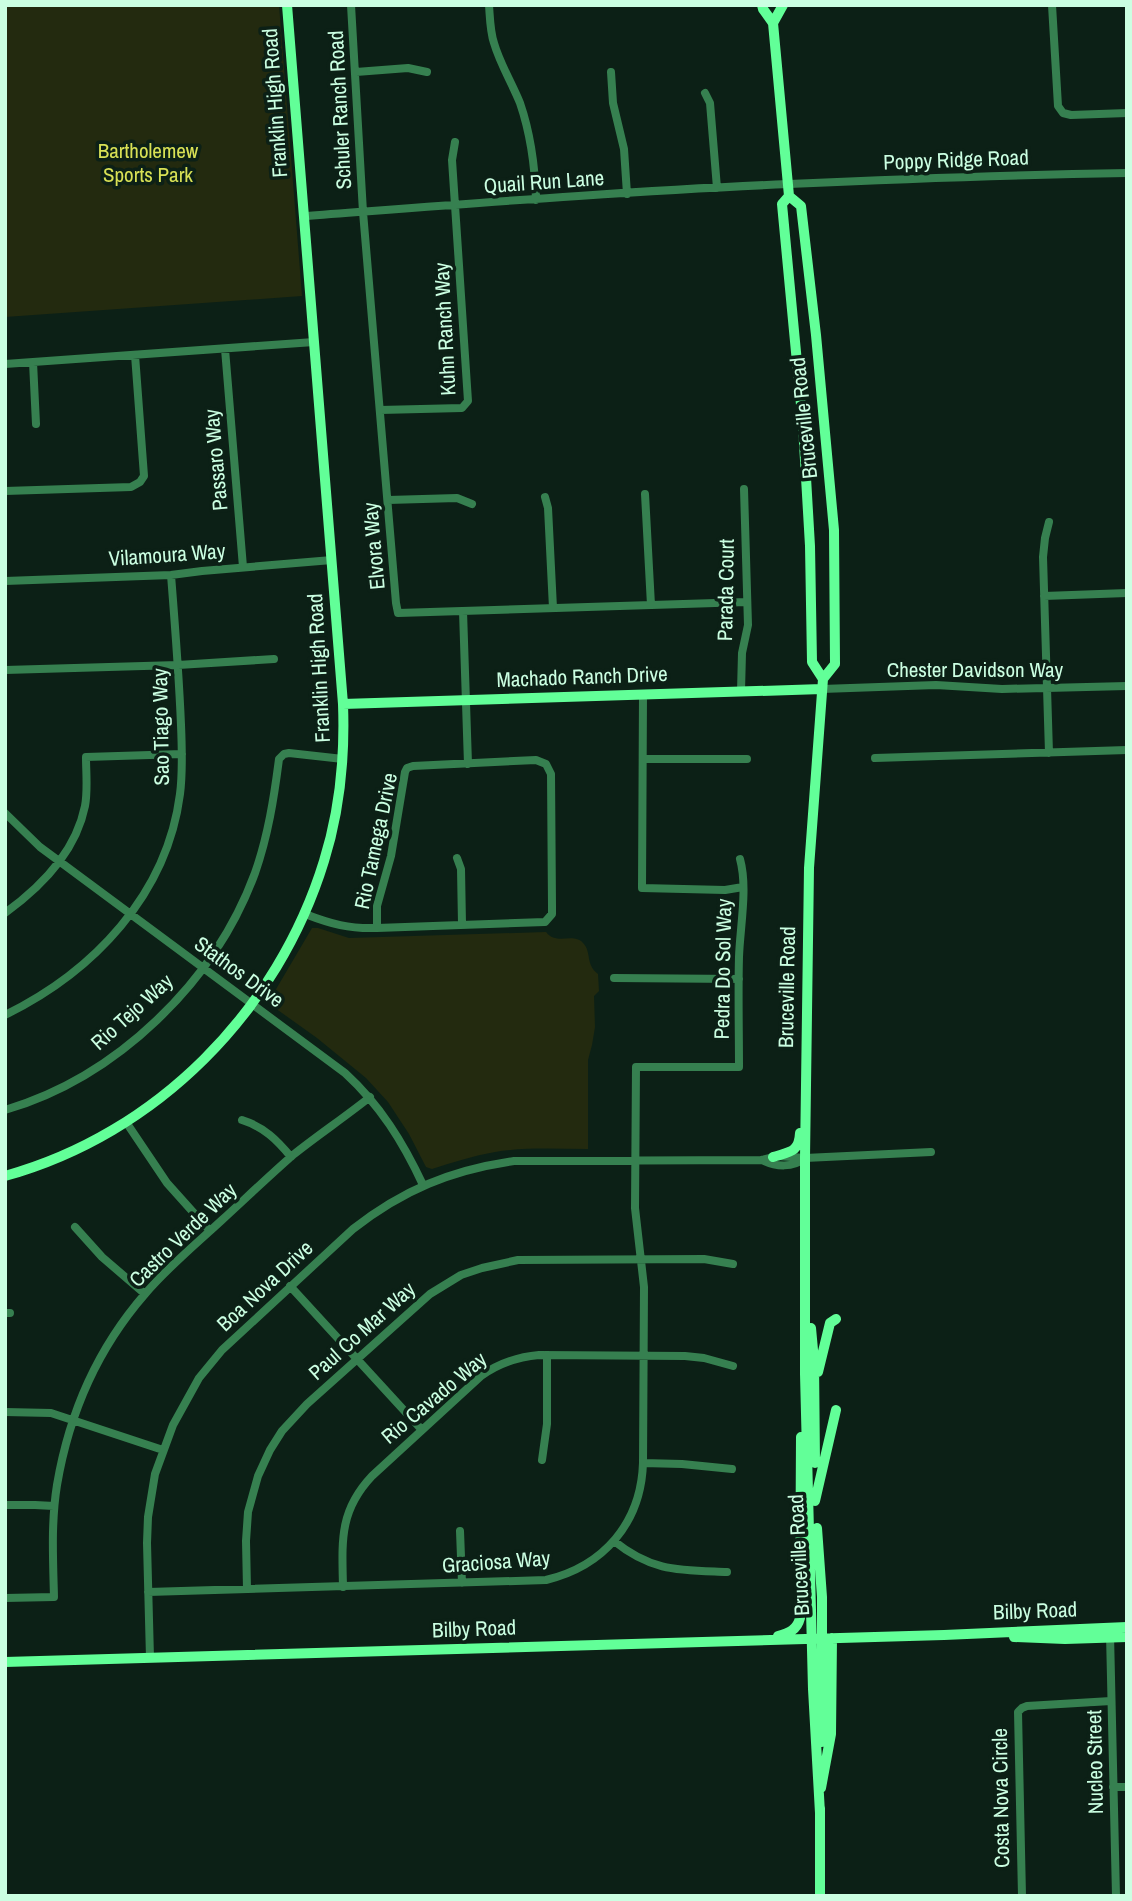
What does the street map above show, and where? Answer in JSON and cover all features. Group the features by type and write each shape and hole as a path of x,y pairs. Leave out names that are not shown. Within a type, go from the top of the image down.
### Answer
{"main road":[{"name":"Franklin High Road","path":"5,1175 64,1154 126,1122 195,1069 253,1003 286,951 305,914 330,838 343,759 343,704 287,5"},
{"name":"Bruceville Road","path":"762,5 773,23 789,196 801,206 834,530 835,664 823,684 809,868 805,1121 806,1410 831,1734 820,1793 820,1896"},
{"path":"773,23 783,5"},
{"name":"Bruceville Road","path":"789,196 782,204 803,426 810,546 812,662 823,684"},
{"name":"Machado Ranch Drive","path":"343,704 741,691 823,684"},
{"path":"767,1158 796,1149 805,1121"},
{"name":"Bruceville Road","path":"806,1296 812,1341 821,1578 820,1812"},
{"path":"814,1388 830,1323 836,1319"},
{"path":"765,1640 793,1631 800,1618 800,1453 806,1410"},
{"path":"816,1501 836,1410"},
{"name":"Bilby Road","path":"1110,1633 1127,1627"},
{"name":"Bilby Road","path":"5,1662 944,1634 1110,1633 1127,1637"}],"street":[{"name":"Schuler Ranch Road","path":"351,5 363,212"},
{"path":"489,5 494,46 527,126 535,170 536,200"},
{"path":"1052,5 1058,106 1063,113 1071,115 1127,113"},
{"path":"356,72 408,68 427,72"},
{"path":"611,72 613,103 624,149 627,194"},
{"path":"705,93 710,103 717,188"},
{"name":"Kuhn Ranch Way","path":"380,410 462,408 468,401 454,206 452,160 455,142"},
{"name":"Poppy Ridge Road","path":"787,184 1127,173"},
{"name":"Quail Run Lane","path":"303,216 787,184"},
{"name":"Elvora Way","path":"363,212 398,613 747,602"},
{"path":"5,364 314,342"},
{"name":"Passaro Way","path":"225,349 243,567"},
{"path":"5,491 131,487 140,482 144,476 135,355"},
{"path":"33,362 36,424"},
{"name":"Parada Court","path":"741,691 741,670 748,625 744,489"},
{"path":"645,494 651,605"},
{"path":"545,497 548,508 553,608"},
{"path":"388,500 457,498 472,504"},
{"path":"1049,522 1043,548 1049,753"},
{"name":"Vilamoura Way","path":"5,581 170,575 332,560"},
{"name":"Sao Tiago Way","path":"5,1014 43,995 66,979 107,942 131,914 155,875 173,828 180,795 182,754 170,575"},
{"path":"1044,596 1127,593"},
{"path":"463,611 468,764"},
{"path":"5,670 274,659"},
{"name":"Chester Davidson Way","path":"823,684 936,685 1002,690 1127,686"},
{"name":"Pedra Do Sol Way","path":"635,1160 636,1067 739,1067 743,887 725,890 642,888 643,695"},
{"path":"875,758 1127,750"},
{"name":"Rio Tejo Way","path":"5,1110 68,1083 122,1049 162,1014 203,967 227,931 254,873 272,811 279,759 289,753 343,759"},
{"path":"5,913 38,885 59,861 78,830 86,792 86,757 182,754"},
{"path":"643,759 747,759"},
{"name":"Rio Tamega Drive","path":"305,914 331,924 352,928 377,928 545,922 551,914 551,774 546,764 536,760 407,768 391,856 377,906 377,928"},
{"name":"Stathos Drive","path":"5,813 59,861 330,1060 370,1097 397,1132 423,1185"},
{"path":"457,858 461,869 462,924"},
{"path":"740,859 743,887"},
{"path":"614,978 739,979"},
{"name":"Castro Verde Way","path":"5,1598 54,1597 52,1535 62,1457 84,1390 114,1336 163,1274 291,1157 370,1097"},
{"path":"242,1121 273,1137 291,1157"},
{"path":"126,1122 150,1161 210,1231"},
{"name":"Boa Nova Drive","path":"150,1658 148,1517 155,1475 185,1401 210,1364 240,1331 372,1214 423,1185 472,1168 514,1161 805,1158 931,1152"},
{"name":"Graciosa Way","path":"148,1592 529,1581 557,1577 598,1557 614,1541 635,1508 643,1464 644,1287 635,1209 635,1160"},
{"path":"75,1227 102,1257 145,1294"},
{"name":"Paul Co Mar Way","path":"247,1589 247,1519 253,1490 270,1450 292,1420 430,1294 461,1275 503,1262 532,1259 704,1259 733,1264"},
{"path":"290,1286 422,1430"},
{"path":"542,1460 547,1424 547,1355"},
{"name":"Rio Cavado Way","path":"344,1587 343,1533 352,1503 367,1481 489,1370 525,1356 547,1355 685,1356 733,1366"},
{"path":"5,1412 51,1413 163,1450"},
{"path":"643,1464 682,1464 732,1469"},
{"path":"5,1505 54,1506"},
{"path":"460,1531 462,1583"},
{"path":"614,1541 639,1559 664,1568 727,1572"},
{"name":"Nucleo Street","path":"1110,1633 1116,1896"},
{"name":"Costa Nova Circle","path":"1022,1896 1018,1713 1027,1706 1111,1701"},
{"path":"1113,1787 1127,1787"}],"green space":[{"name":"Bartholemew Sports Park","path":"5,5 279,5 302,296 5,317"},
{"path":"312,928 349,938 546,932 555,938 575,939 583,943 591,966 598,974 599,991 594,996 595,1027 588,1060 588,1149 506,1150 432,1169 426,1167 388,1102 366,1078 271,1003 272,996"}]}
